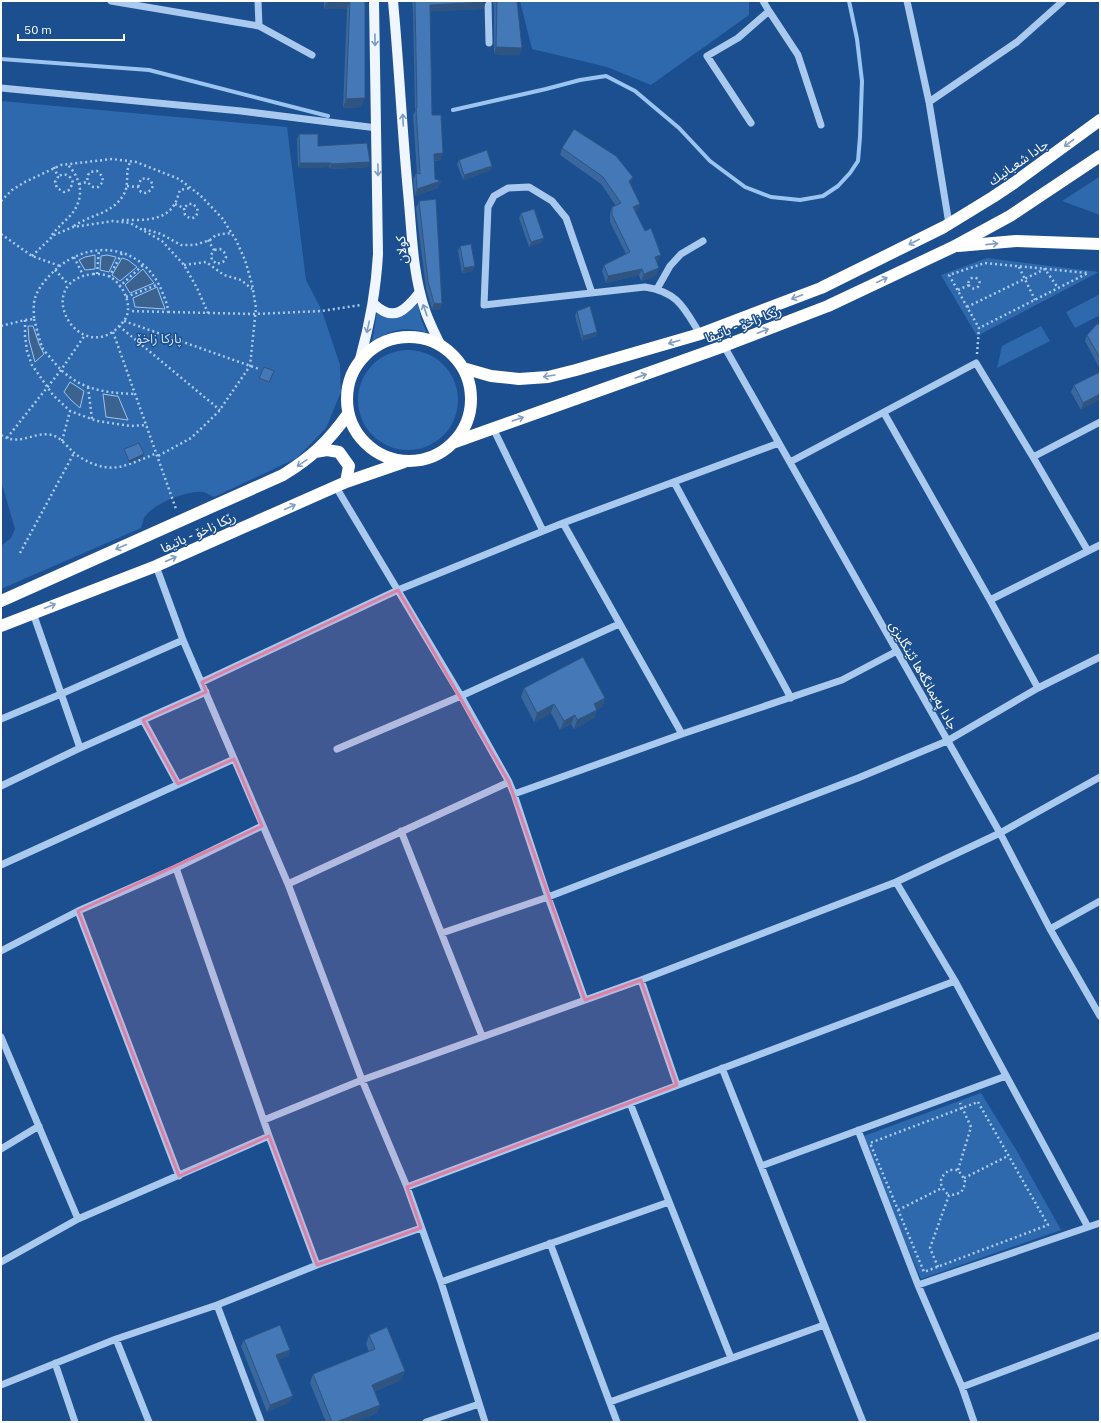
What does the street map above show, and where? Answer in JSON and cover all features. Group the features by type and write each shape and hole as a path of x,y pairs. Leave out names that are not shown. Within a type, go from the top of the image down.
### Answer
{"highway":[{"name":"جادا شعبانيك","path":"949,224 1014,183 1100,120"},
{"name":"رێکا زاخۆ - باتیفا","path":"455,442 724,346 828,306 953,247 1010,216 1100,156"},
{"name":"رێکا زاخۆ - باتیفا","path":"463,368 491,376 519,379 548,377 700,334 821,288 949,224"},
{"path":"953,247 1016,241 1100,244"},
{"path":"407,336 425,338 441,346 454,355 463,368 469,383 472,398 470,414 464,429 455,442 440,453 423,460 404,462 385,457 368,447 355,432 348,414 346,395 350,376 360,360 374,348 390,340 407,336"},
{"name":"رێکا زاخۆ - باتیفا","path":"1,601 283,475 304,462 315,452 335,432 348,414"},
{"path":"315,452 327,450 339,452 349,466 341,484"},
{"name":"رێکا زاخۆ - باتیفا","path":"1,626 156,566 341,484 404,462"}],"main road":[{"path":"360,360 374,304 377,280 377,128 374,1"},
{"name":"كولان","path":"393,1 401,92 404,149 416,272 420,292 432,328 441,346"},
{"path":"374,304 387,313 395,313 408,306 420,292"}],"street":[{"path":"111,1 259,26 312,55"},
{"path":"258,1 259,26"},
{"path":"488,1 489,43"},
{"path":"763,1 798,55 821,125"},
{"path":"907,1 928,102 949,224"},
{"path":"928,102 1017,42 1063,1"},
{"path":"751,123 707,56 738,38 769,11"},
{"path":"1,88 241,110 377,128"},
{"path":"592,292 566,218 552,201 529,187 508,188 494,196 488,207 484,305 634,287 657,288 668,293 678,301 700,334"},
{"path":"657,288 670,266 681,254 703,240"},
{"name":"جادا په‌يمانگه‌ها ئێنگليزى","path":"724,346 948,740 1000,833 1050,929 1100,1016"},
{"path":"790,462 976,363 1088,551"},
{"path":"884,413 1038,688"},
{"path":"1033,457 1100,422"},
{"path":"493,428 543,531"},
{"path":"202,682 398,590 563,523 779,443"},
{"path":"674,482 790,698"},
{"path":"341,484 398,590 461,696 509,782 585,1000"},
{"path":"563,523 682,734"},
{"path":"990,600 1100,545"},
{"path":"156,566 183,640 288,884 362,1080 407,1187 441,1282 485,1422"},
{"path":"33,613 80,748"},
{"path":"337,748 461,696 619,624"},
{"path":"1,719 183,640"},
{"path":"514,794 682,734 842,680 897,651"},
{"path":"442,933 548,897 858,778 948,740 1038,688 1100,657"},
{"path":"1,786 80,748 206,692"},
{"path":"143,720 178,784"},
{"path":"1,865 234,759"},
{"path":"264,1120 362,1080 641,980 896,882 1000,833 1100,777"},
{"path":"288,884 509,782"},
{"path":"1,950 78,911 176,868 262,826"},
{"path":"402,831 482,1036"},
{"path":"176,868 269,1136 317,1265"},
{"path":"896,882 955,981 1088,1227"},
{"path":"1050,929 1100,901"},
{"path":"78,911 179,1176"},
{"path":"641,980 677,1085"},
{"path":"407,1187 955,981"},
{"path":"1,1037 78,1219"},
{"path":"722,1068 863,1422"},
{"path":"761,1166 1006,1076"},
{"path":"630,1102 731,1358"},
{"path":"1,1149 39,1126"},
{"path":"858,1130 918,1285 962,1388 974,1422"},
{"path":"1,1262 78,1219 269,1136"},
{"path":"441,1282 669,1202"},
{"path":"918,1285 1100,1223"},
{"path":"1,1385 116,1339 216,1305 317,1265 421,1228"},
{"path":"550,1243 617,1422"},
{"path":"216,1305 261,1422"},
{"path":"610,1402 824,1325"},
{"path":"962,1388 1100,1335"},
{"path":"116,1339 149,1422"},
{"path":"55,1364 76,1422"},
{"path":"426,1422 479,1404"}],"path":[{"path":"1,200 12,190 25,182 54,168 67,164 112,159 131,161 158,170 179,180 191,188 200,195 222,218 236,240 245,260 253,289 256,308 250,366 220,410 191,438 157,455 119,467 104,467 90,462 74,453 54,435 39,435 21,440 7,438 1,434"},
{"path":"73,227 78,223 117,205 127,186 127,167 131,161"},
{"path":"46,243 58,227 70,216 79,202 80,190 77,176 67,164"},
{"path":"54,168 58,177"},
{"path":"97,171 102,174 103,182 100,186 93,187 88,182 88,175 90,172 97,171"},
{"path":"67,175 70,178 72,183 69,190 64,192 58,190 55,182 58,177 67,175"},
{"path":"144,178 151,181 153,186 151,190 146,193 141,192 138,187 141,179 144,178"},
{"path":"79,184 88,182"},
{"path":"127,186 138,187"},
{"path":"32,256 54,235 73,227 113,220 144,220 157,217 167,212 175,204 180,190 191,188"},
{"path":"175,204 184,208"},
{"path":"188,204 194,204 198,212 195,218 188,218 184,214 184,208 188,204"},
{"path":"113,220 130,223 162,241 184,265 197,288 208,314"},
{"path":"140,228 161,234 181,245 195,245 216,235 231,233"},
{"path":"1,234 32,256 60,266"},
{"path":"208,240 214,250"},
{"path":"136,394 99,390 88,387 82,385 61,370 44,350 34,320 35,299 41,287 60,266 80,254 108,249 131,256 150,271 159,284 167,304 168,312"},
{"path":"220,249 224,252 226,257 223,262 217,264 212,260 214,250 220,249"},
{"path":"97,274 99,250"},
{"path":"109,277 122,253"},
{"path":"74,257 83,275"},
{"path":"184,265 206,262 224,275 241,280 253,289"},
{"path":"976,363 979,328 949,275 985,263 1088,273 979,328"},
{"path":"119,287 143,265"},
{"path":"1018,266 1035,300"},
{"path":"967,307 1045,269"},
{"path":"1045,269 1058,288"},
{"path":"55,270 68,284"},
{"path":"97,274 109,277 119,287 126,297 129,305 129,311 123,321 113,332 100,336 85,335 75,330 66,314 63,300 68,284 83,275 97,274"},
{"path":"972,278 978,278 980,283 976,289 973,289 969,285 968,282 972,278"},
{"path":"126,297 159,284"},
{"path":"958,290 969,285"},
{"path":"129,311 255,314 322,311 374,304"},
{"path":"1,326 25,320 34,320"},
{"path":"25,320 27,351 32,365 47,387 70,411 97,421 130,426 146,425"},
{"path":"123,321 259,369"},
{"path":"119,326 220,410"},
{"path":"113,332 180,521"},
{"path":"7,438 61,370 85,335"},
{"path":"88,387 92,419"},
{"path":"62,441 70,411"},
{"path":"20,553 74,453"},
{"path":"956,1094 971,1127 958,1170"},
{"path":"978,1102 1048,1225 924,1272 870,1143 963,1108 978,1102"},
{"path":"964,1178 1008,1156"},
{"path":"950,1170 958,1170 965,1180 964,1186 962,1191 957,1195 949,1195 942,1188 940,1180 946,1172 950,1170"},
{"path":"891,1214 942,1188"},
{"path":"942,1277 930,1248 949,1195"}],"highlighted area":[{"path":"398,590 509,782 585,1000 641,980 677,1085 407,1187 421,1228 317,1265 269,1136 179,1176 78,911 262,826 234,759 178,784 143,720 206,692 202,682"}],"green space":[{"path":"520,1 749,1 749,15 651,85 607,67 532,49"},
{"name":"پارکا زاخۆ","path":"1,101 287,127 306,280 322,311 340,365 341,392 326,428 297,458 214,497 203,492 196,492 170,499 148,513 144,518 141,528 1,589 1,546 11,538 15,529 1,481"},
{"path":"1099,177 1100,215 1062,201"},
{"path":"987,258 1099,272 977,336 941,275"},
{"path":"1100,294 1100,315 1075,328 1066,312"},
{"path":"418,303 421,319 427,333 405,329 398,330 379,338 372,343 377,312 396,316 408,312"},
{"path":"1041,326 1050,341 997,368 1002,346"},
{"path":"408,350 427,354 443,365 454,381 458,400 454,419 443,435 427,446 408,450 389,446 373,435 362,419 358,400 362,381 373,365 389,354"},
{"path":"981,1093 1018,1153 1061,1230 921,1279 861,1137"}],"shaded area":[{"path":"95,255 95,269 85,270 79,260"},
{"path":"107,255 116,257 109,272 100,270 101,256"},
{"path":"122,258 128,260 137,267 120,281 112,275"},
{"path":"143,269 154,283 130,293 125,285"},
{"path":"157,287 165,309 135,307 133,298"},
{"path":"28,326 33,326 44,354 35,362 29,340"},
{"path":"70,382 84,391 80,408 64,392"},
{"path":"103,394 118,396 128,420 106,417"}],"building":[{"path":"350,1 365,1 365,98 346,99"},
{"path":"415,1 486,1 430,5 432,115 441,115 443,153 434,154 435,179 441,181 417,189 416,173 420,174 416,108"},
{"path":"497,1 517,1 522,48 496,47"},
{"path":"574,129 616,156 633,177 629,181 640,204 633,207 645,231 651,228 661,255 655,257 659,268 644,274 642,269 608,276 604,265 630,252 612,215 612,207 621,203 603,177 562,148"},
{"path":"299,134 318,134 318,146 367,143 370,162 331,164 300,163"},
{"path":"487,150 492,166 464,175 459,160"},
{"path":"436,199 442,304 434,303 428,282 419,201"},
{"path":"534,209 544,238 531,242 521,213"},
{"path":"471,244 475,266 464,268 460,246"},
{"path":"590,306 597,332 583,336 577,311"},
{"path":"1100,323 1100,358 1087,335 1096,325"},
{"path":"264,367 274,371 269,382 259,378"},
{"path":"1100,372 1100,394 1083,403 1074,385"},
{"path":"139,443 144,454 129,461 124,449"},
{"path":"583,657 605,698 594,704 597,710 577,720 575,715 564,721 554,704 537,713 524,688"},
{"path":"280,1325 290,1350 276,1355 293,1396 270,1405 244,1340"},
{"path":"387,1327 405,1371 372,1385 380,1405 336,1422 332,1422 313,1374 375,1349 369,1335"}],"waterway":[{"path":"453,110 580,80 606,76 635,91 679,128 710,161 745,187 771,197 800,200 823,196 838,186 850,173 858,161 862,81 857,39 849,1"},
{"path":"1,59 149,70 328,116"}]}
